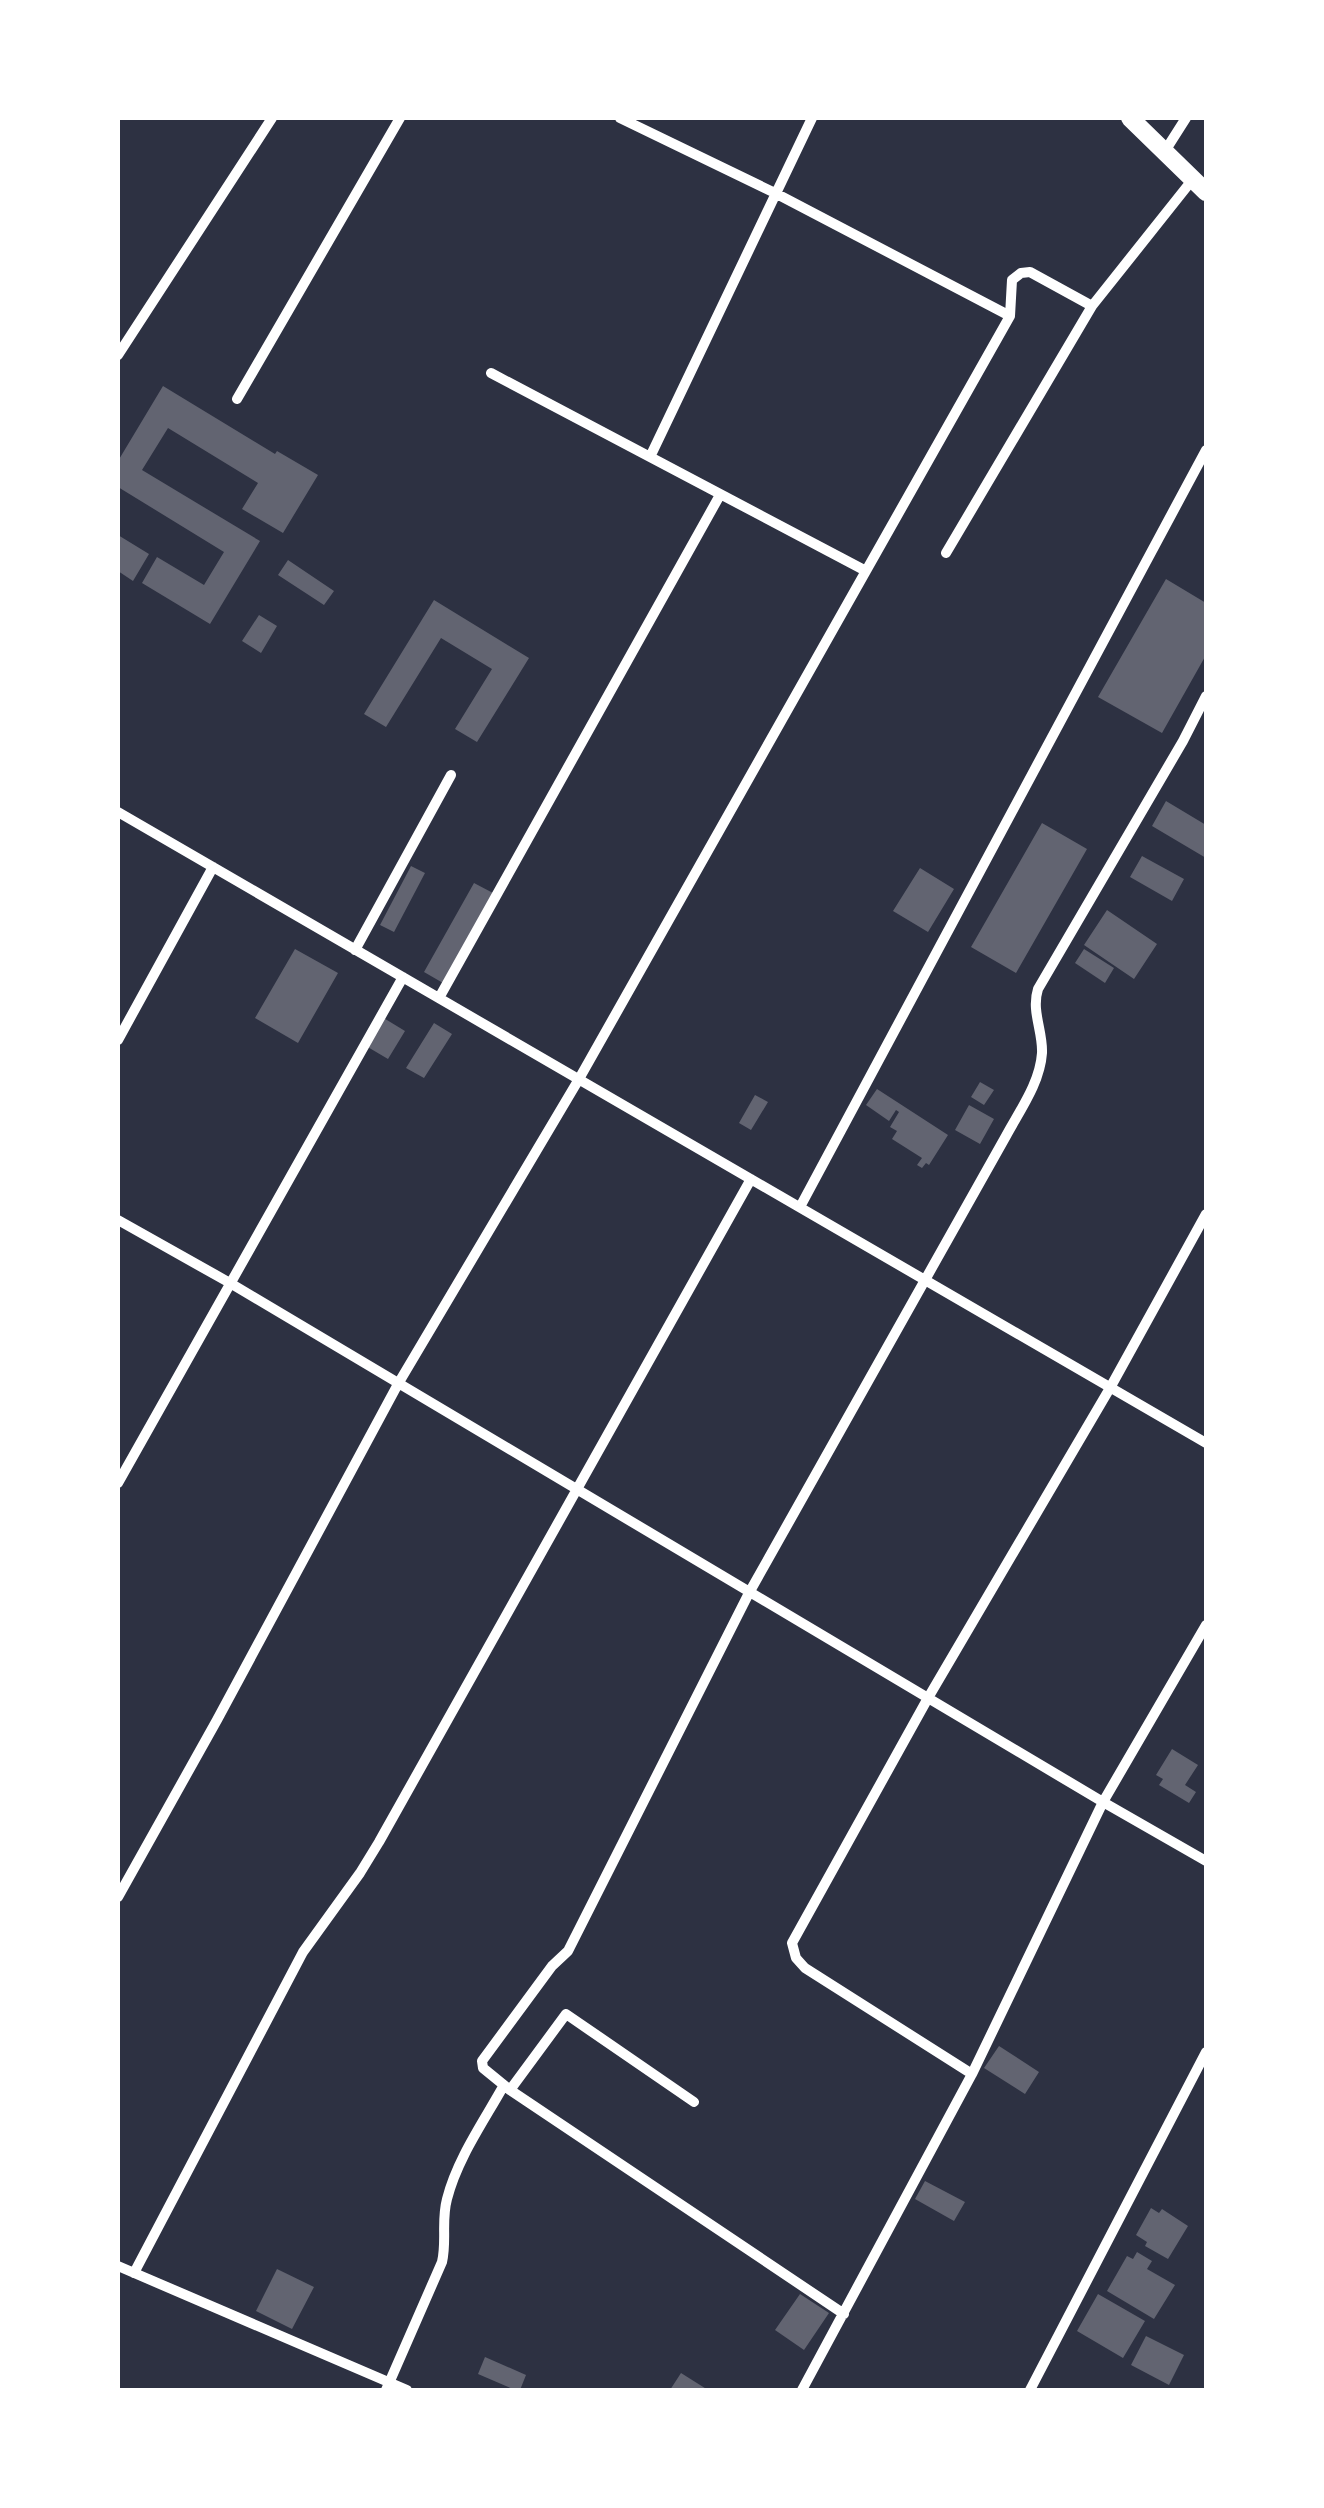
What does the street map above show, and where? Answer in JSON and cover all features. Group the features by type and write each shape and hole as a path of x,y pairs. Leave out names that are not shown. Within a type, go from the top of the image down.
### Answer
{"main road":[{"path":"1130,118 1200,186"}],"street":[{"path":"118,355 272,118"},
{"path":"237,400 400,118"},
{"path":"620,118 775,193 1010,316"},
{"path":"650,457 812,118"},
{"path":"1165,152 1186,118"},
{"path":"946,553 1092,306 1200,186"},
{"path":"118,1897 398,1384 579,1080 1010,316 1012,280 1030,272 1092,306"},
{"path":"491,373 866,571"},
{"path":"800,1208 1206,450"},
{"path":"439,998 720,495"},
{"path":"844,2314 507,2087 483,2068 482,2061 552,1966 568,1951 749,1592 1035,1080 1042,1051 1035,1006 1038,988 1183,742 1206,696"},
{"path":"355,950 450,775"},
{"path":"118,812 1206,1443"},
{"path":"118,1040 213,867"},
{"path":"118,1483 403,977"},
{"path":"134,2273 303,1952 370,1858 751,1179"},
{"path":"972,2074 804,1968 792,1943 1206,1214"},
{"path":"118,1220 1206,1861"},
{"path":"802,2390 972,2074 1103,1802 1206,1625"},
{"path":"387,2387 440,2268 445,2245 444,2208 453,2179 507,2087 566,2014 694,2102"},
{"path":"1030,2390 1206,2052"},
{"path":"118,2266 387,2387 407,2390"}],"building":[{"path":"163,386 275,454 277,451 318,475 283,533 242,509 258,483 168,428 142,470 260,541 210,624 142,583 157,557 204,585 224,552 118,487 118,461"},
{"path":"118,535 149,554 133,581 118,571"},
{"path":"288,560 334,591 324,605 278,575"},
{"path":"1166,579 1206,603 1206,655 1162,733 1098,697"},
{"path":"434,600 529,658 477,742 455,729 492,669 441,638 386,727 364,714"},
{"path":"259,615 277,626 261,653 242,641"},
{"path":"1166,801 1206,825 1206,858 1152,826"},
{"path":"1042,823 1087,849 1016,973 971,947"},
{"path":"1142,856 1184,879 1172,901 1130,877"},
{"path":"411,866 425,873 394,932 380,925"},
{"path":"920,868 954,889 928,932 893,911"},
{"path":"474,883 493,893 443,983 424,972"},
{"path":"1107,910 1157,944 1134,979 1084,945"},
{"path":"295,949 338,973 298,1043 255,1018"},
{"path":"1084,949 1114,968 1105,983 1075,963"},
{"path":"382,1017 405,1031 388,1059 366,1046"},
{"path":"434,1023 452,1034 424,1078 406,1068"},
{"path":"980,1082 994,1090 984,1105 971,1097"},
{"path":"877,1089 948,1135 929,1165 917,1165 922,1158 892,1139 897,1131 890,1127 899,1112 896,1110 889,1121 866,1105"},
{"path":"755,1095 768,1102 751,1130 739,1123"},
{"path":"969,1105 994,1119 980,1144 955,1130"},
{"path":"1172,1749 1198,1765 1185,1785 1196,1792 1189,1803 1159,1785 1163,1779 1156,1775"},
{"path":"999,2046 1039,2072 1025,2094 984,2068"},
{"path":"925,2181 965,2202 954,2221 915,2199"},
{"path":"1151,2208 1159,2213 1162,2209 1188,2226 1168,2259 1145,2246 1147,2242 1136,2235"},
{"path":"1137,2252 1152,2261 1147,2269 1175,2285 1154,2319 1107,2291 1127,2256 1133,2259"},
{"path":"277,2269 314,2287 292,2329 256,2311"},
{"path":"800,2294 829,2313 804,2350 775,2330"},
{"path":"1098,2294 1145,2321 1123,2358 1077,2331"},
{"path":"1146,2336 1184,2355 1169,2385 1131,2365"},
{"path":"485,2357 526,2375 520,2390 478,2374"},
{"path":"681,2373 708,2390 670,2390"}]}
